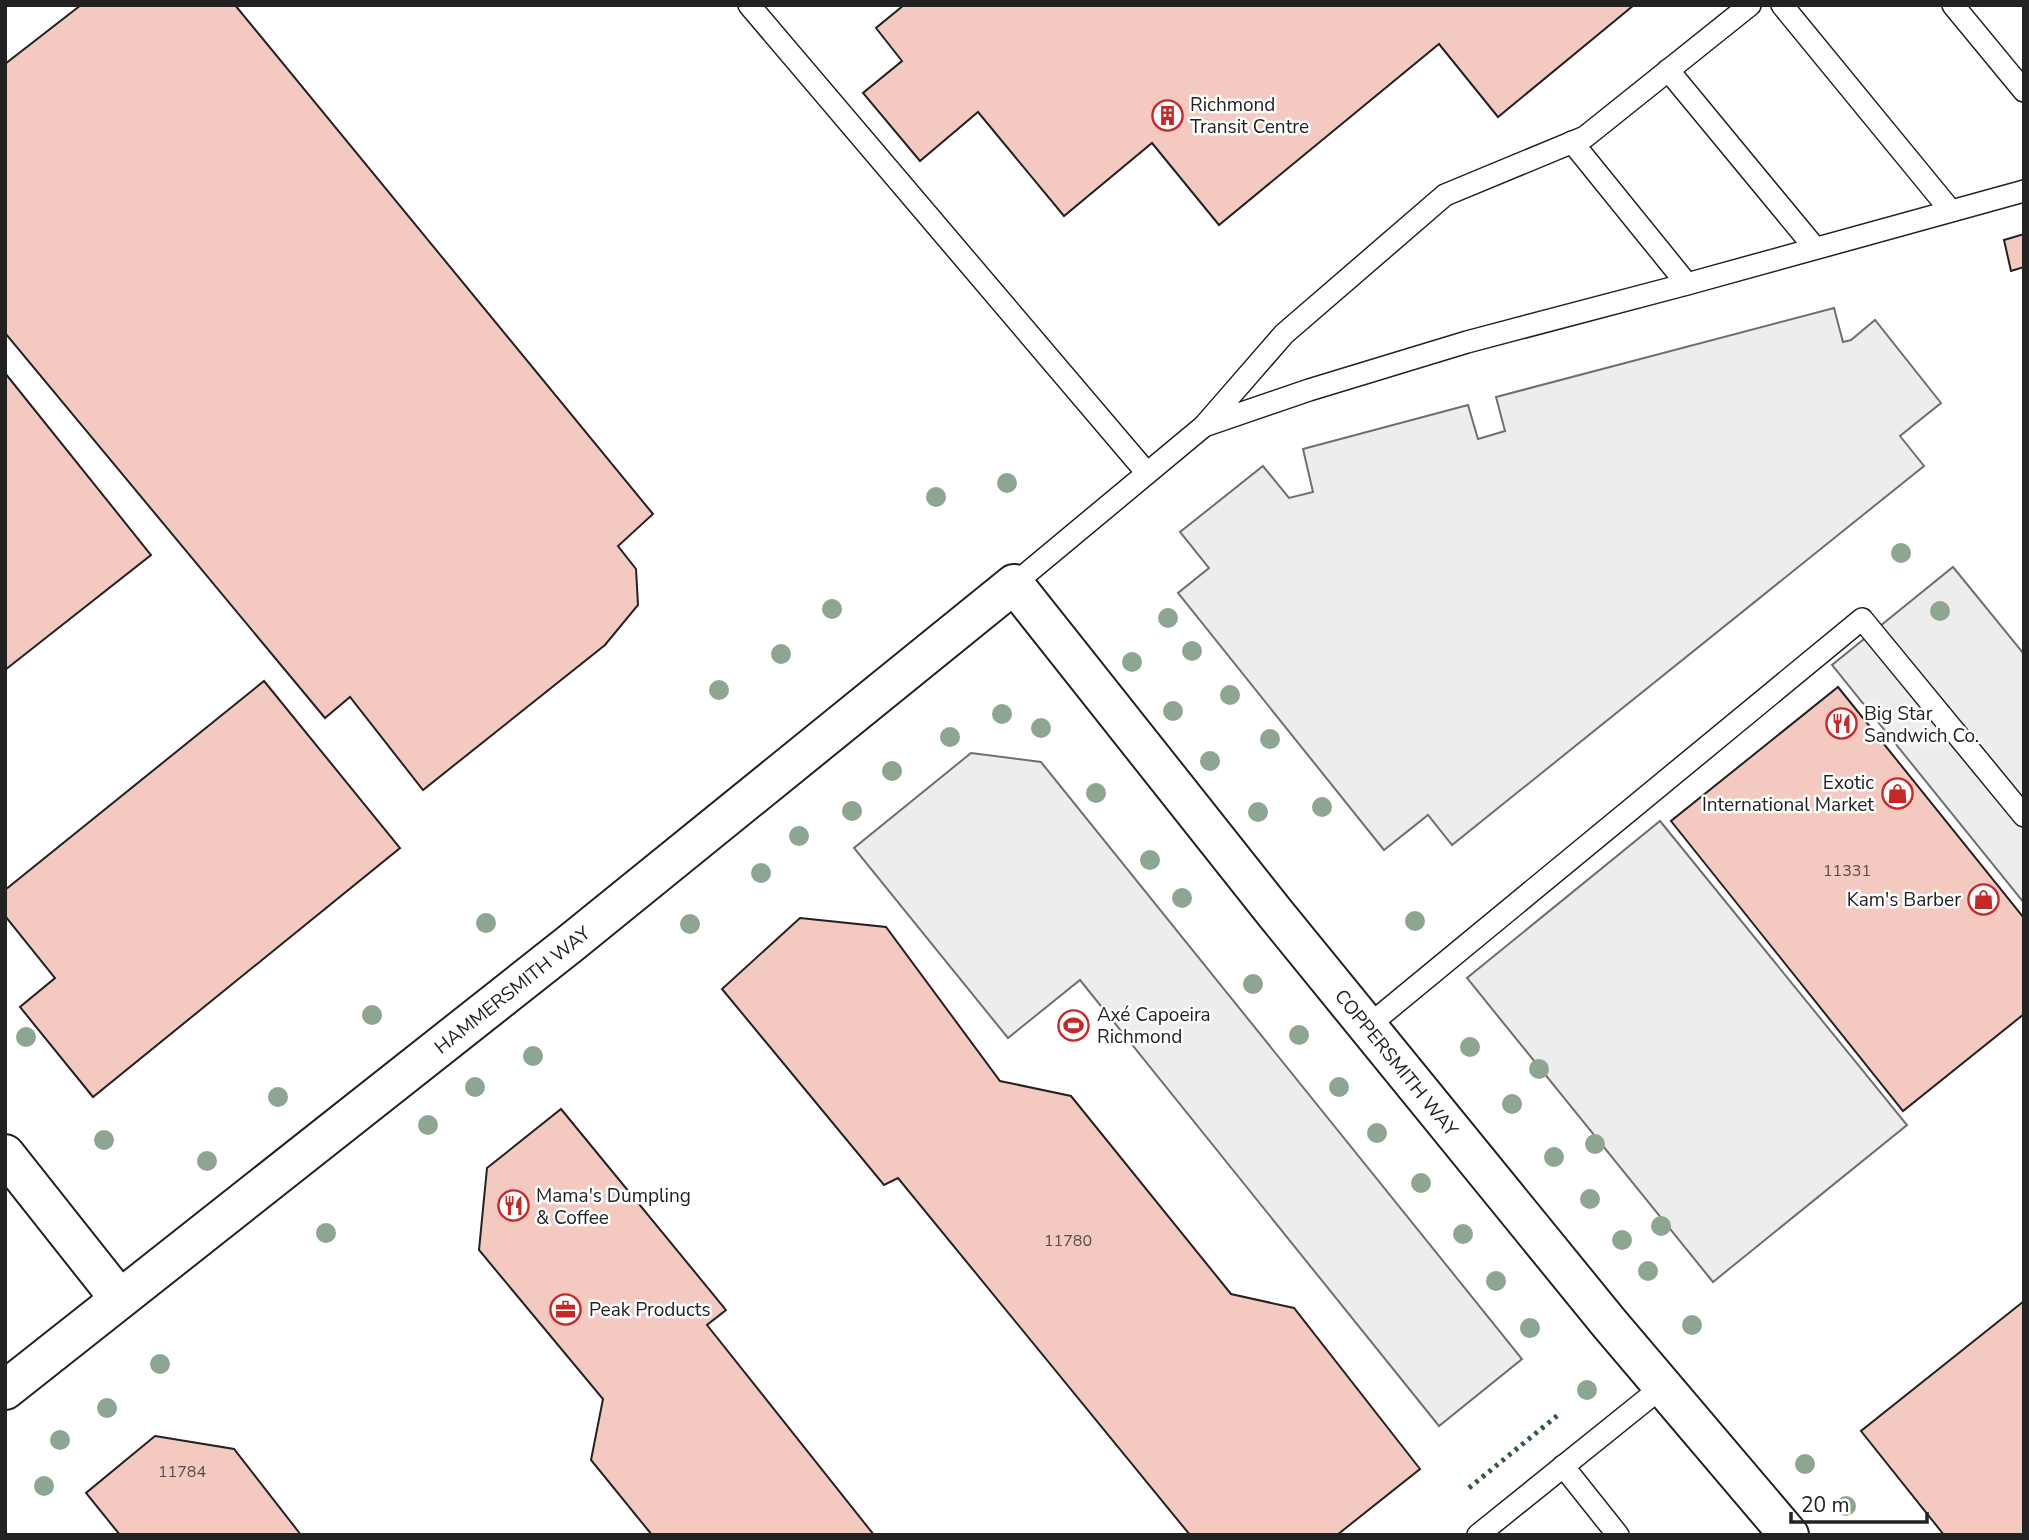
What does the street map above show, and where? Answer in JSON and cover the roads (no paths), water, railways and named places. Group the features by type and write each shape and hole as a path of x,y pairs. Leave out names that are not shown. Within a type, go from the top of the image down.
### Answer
{"street":[{"name":"COPPERSMITH WAY","path":"1014,584 1662,1387 1789,1535"},
{"name":"HAMMERSMITH WAY","path":"5,1390 571,943 1014,584"},
{"path":"5,1154 119,1298"}],"lane":[{"path":"1014,584 1204,426 1284,334 1445,195 1585,137 1750,5"},
{"path":"1782,5 1951,211"},
{"path":"1953,5 2024,91"},
{"path":"758,8 1147,473"},
{"path":"1668,70 1815,248"},
{"path":"1572,142 1686,284"},
{"path":"1204,426 1309,390 1467,342 2024,191"},
{"path":"1368,1026 1862,620 2024,816"},
{"path":"1478,1535 1662,1387"},
{"path":"1563,1466 1618,1535"}],"place":[{"name":"Richmond Transit Centre","path":"1167,115"},
{"name":"Big Star Sandwich Co.","path":"1841,724"},
{"name":"Exotic International Market","path":"1897,793"},
{"name":"Kam's Barber","path":"1984,899"},
{"name":"Axé Capoeira Richmond","path":"1074,1025"},
{"name":"Mama's Dumpling & Coffee","path":"513,1206"},
{"name":"Peak Products","path":"566,1309"}]}
